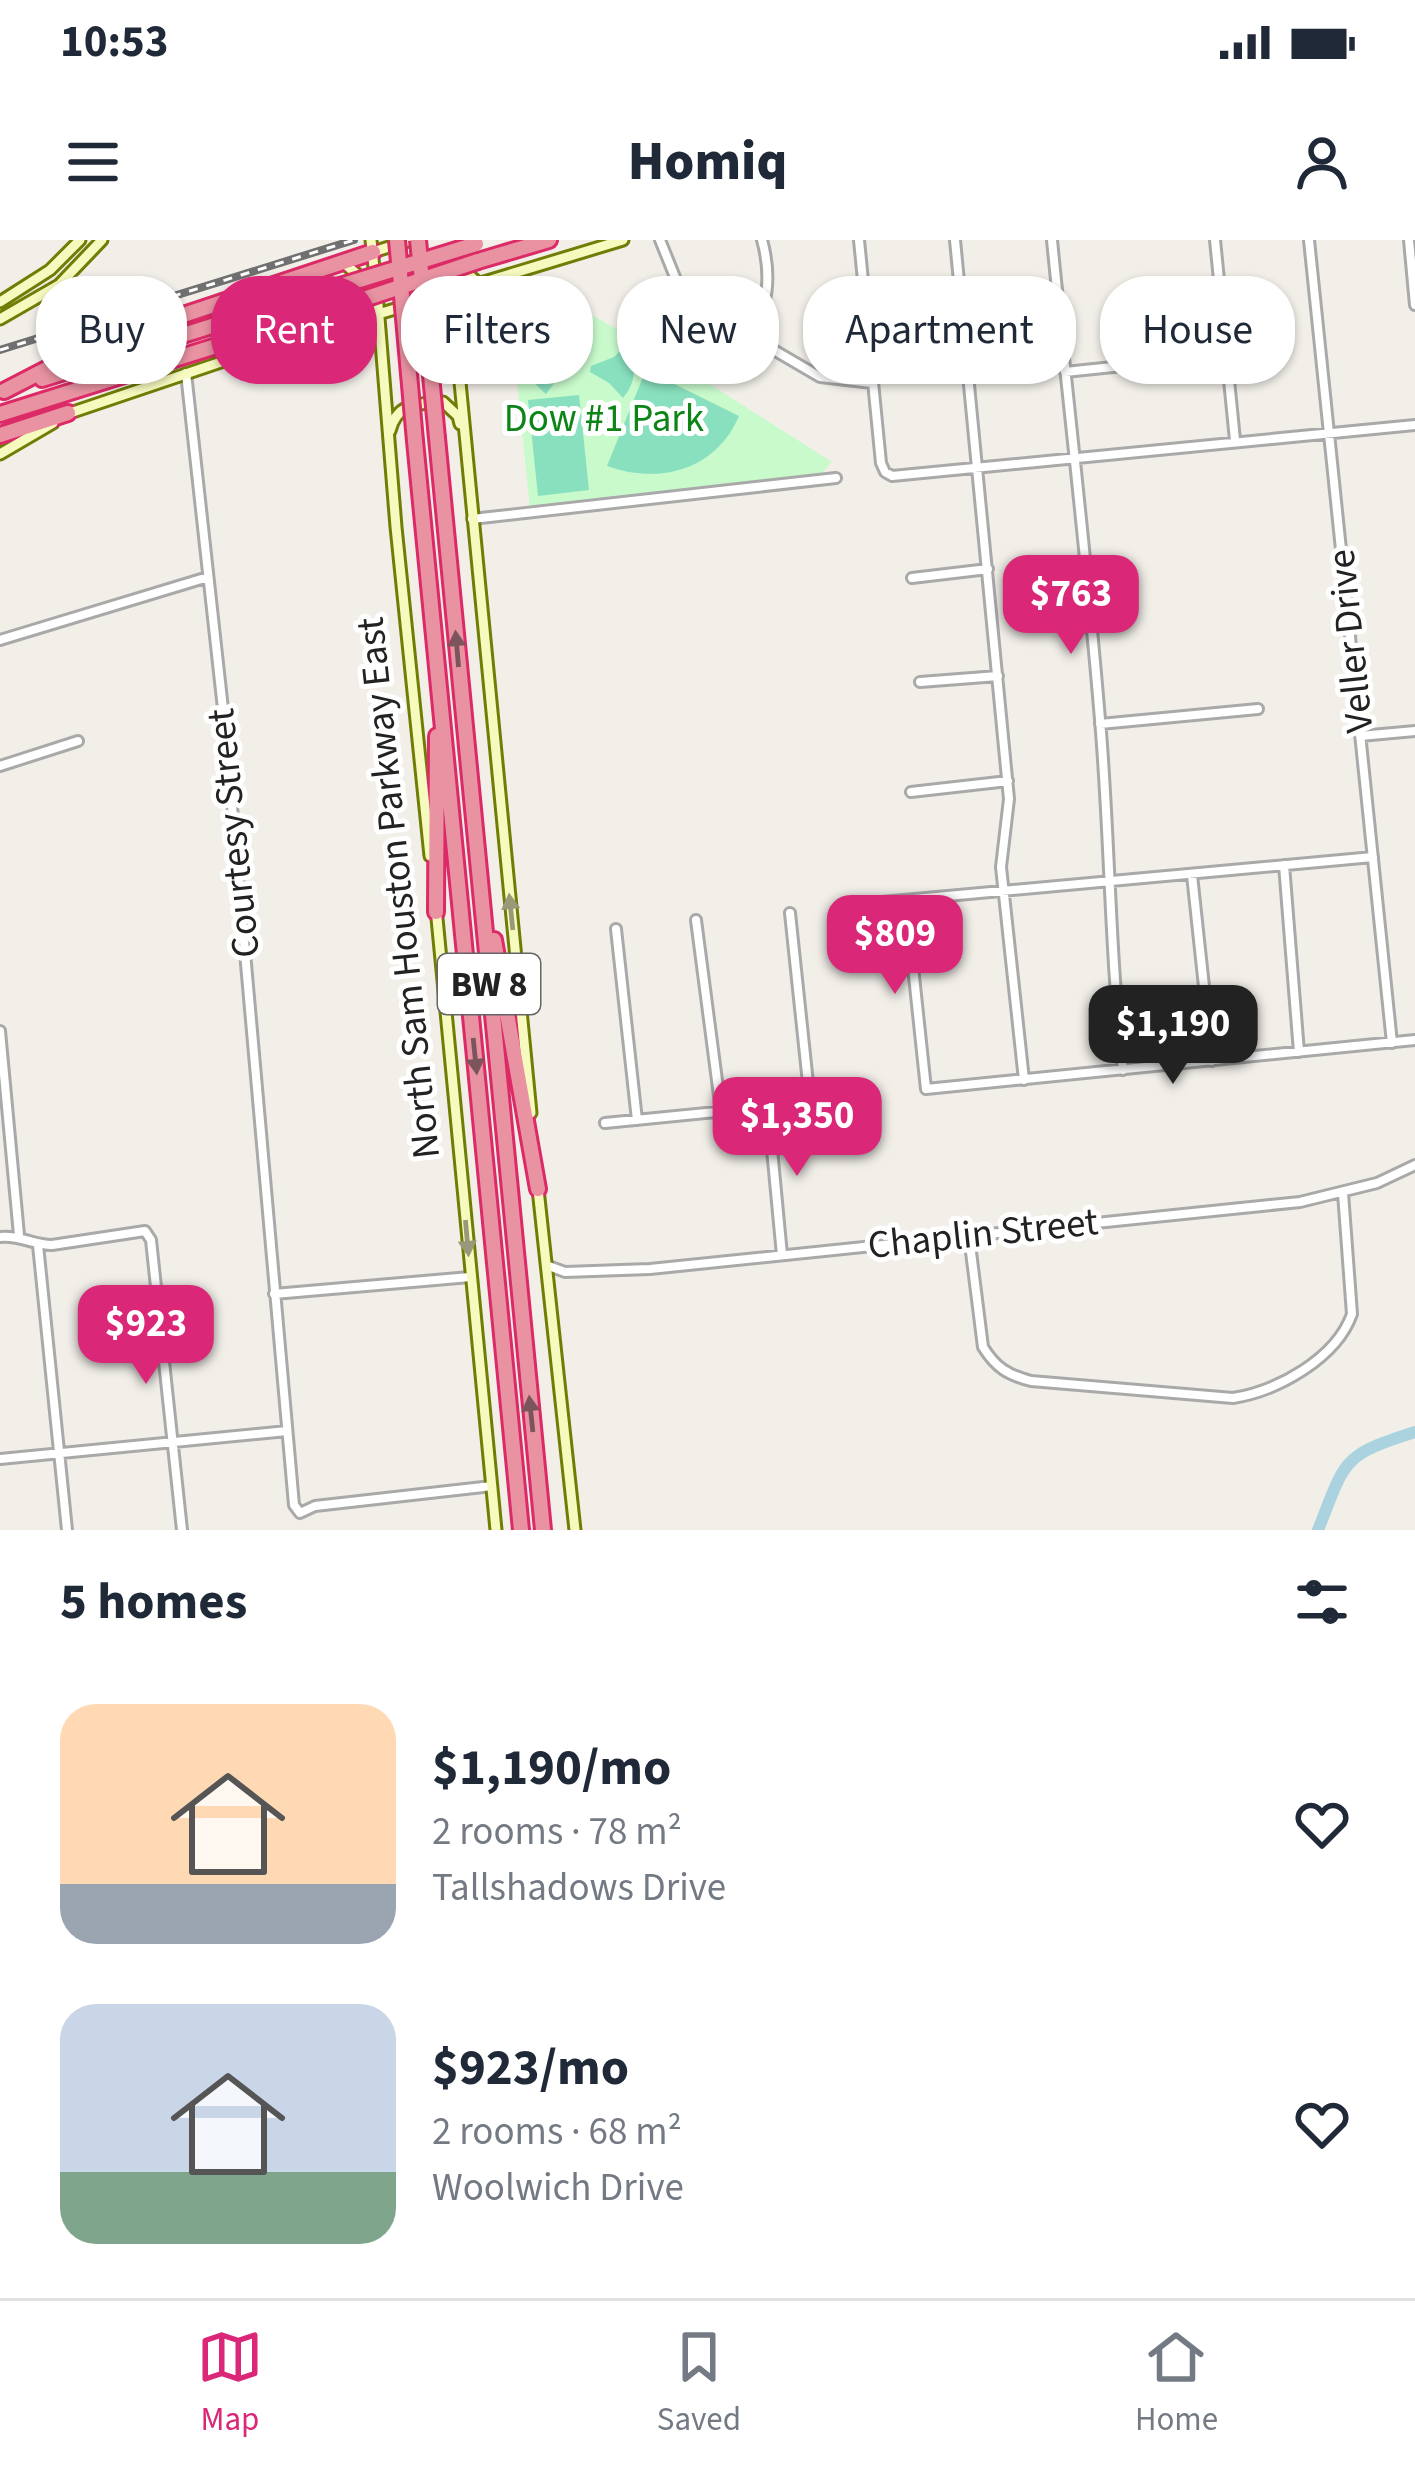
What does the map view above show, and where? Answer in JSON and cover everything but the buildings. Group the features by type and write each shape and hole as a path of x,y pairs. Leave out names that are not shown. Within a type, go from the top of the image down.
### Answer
{"highway":[{"name":"North Sam Houston Parkway East","path":"397,240 521,1530"},
{"name":"North Sam Houston Parkway East","path":"414,240 543,1530"},
{"path":"0,414 549,240"},
{"path":"2,391 476,241"},
{"path":"2,391 93,345 342,262 372,246"},
{"path":"0,435 68,413"},
{"path":"436,912 440,689"},
{"path":"460,689 495,952 538,1189"}],"main road":[{"path":"0,302 50,270 80,240"},
{"path":"0,320 59,286 102,240"},
{"path":"372,246 414,240"},
{"path":"447,240 450,276"},
{"path":"505,276 623,240"},
{"path":"470,276 464,270 476,241"},
{"name":"North Sam Houston Parkway East","path":"372,246 496,1530"},
{"path":"342,262 359,276"},
{"path":"13,296 15,311"},
{"path":"379,314 401,307"},
{"path":"0,454 68,413 156,384"},
{"path":"459,384 574,1530"},
{"path":"389,437 393,421 407,406 443,402 458,416 464,441"}],"street":[{"path":"661,240 673,276"},
{"path":"762,240 768,276"},
{"path":"860,240 863,276"},
{"path":"955,240 1008,781 1010,812 1001,867 1024,1079"},
{"path":"1052,240 1056,276"},
{"path":"1215,240 1219,276"},
{"name":"Veller Drive","path":"1309,240 1392,1043"},
{"path":"1409,240 1415,305"},
{"name":"Courtesy Street","path":"187,383 248,966 294,1505 300,1513 315,1506 492,1486"},
{"path":"872,384 885,472 892,476 1415,425"},
{"path":"1066,384 1100,724 1123,1070"},
{"path":"1230,384 1235,440"},
{"path":"472,519 836,478"},
{"path":"912,578 988,569"},
{"path":"0,640 208,577"},
{"path":"920,682 998,676"},
{"path":"1100,724 1258,709"},
{"path":"1360,736 1415,731"},
{"path":"0,766 78,741"},
{"path":"911,792 1008,781"},
{"path":"871,903 1373,856"},
{"path":"1284,866 1300,1052"},
{"path":"1192,874 1212,1061"},
{"path":"906,901 926,1089 1415,1040"},
{"path":"790,914 810,1102"},
{"path":"696,920 721,1112"},
{"path":"616,929 637,1120"},
{"path":"0,1031 19,1235"},
{"path":"605,1123 828,1101"},
{"path":"768,1107 782,1255"},
{"name":"Chaplin Street","path":"546,1265 565,1272 650,1269 1300,1202 1377,1184 1415,1165"},
{"path":"969,1236 983,1347 1009,1375 1233,1398 1273,1386 1318,1358 1346,1330 1352,1314 1343,1193"},
{"path":"0,1237 19,1235 38,1245 145,1231 155,1258 182,1530"},
{"path":"38,1245 67,1530"},
{"path":"274,1294 470,1277"},
{"path":"0,1459 287,1431"}],"green space":[{"name":"Dow #1 Park","path":"593,316 617,329 617,384 710,384 832,462 815,480 530,509 517,384 593,384"},
{"path":"617,354 617,384 631,384 623,398 593,374 593,365"},
{"path":"640,384 674,384 739,416 716,449 684,468 647,474 607,466"},
{"path":"579,395 589,490 538,496 528,400"}],"waterway":[{"path":"1318,1530 1349,1464 1372,1448 1415,1432"}],"railway":[{"path":"0,350 354,240"}]}
